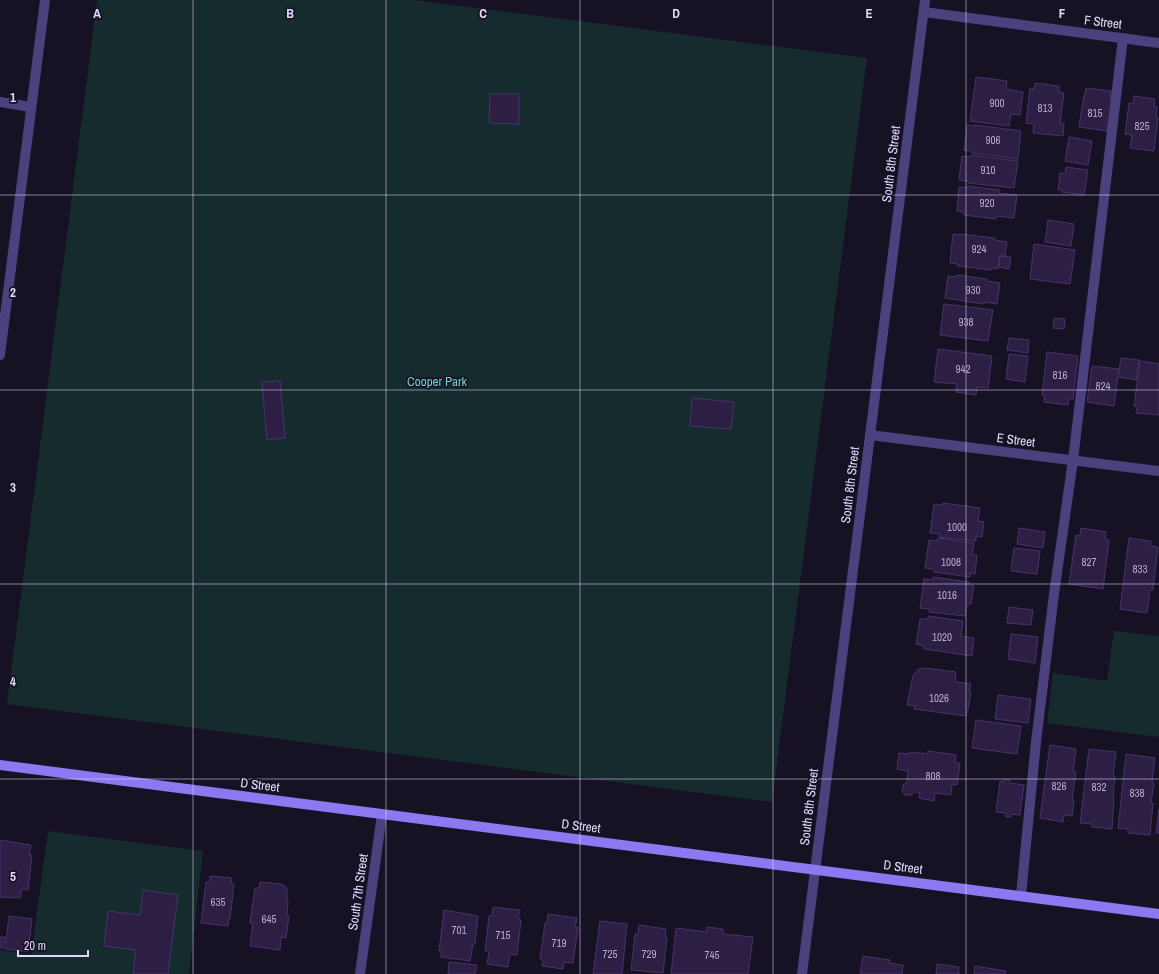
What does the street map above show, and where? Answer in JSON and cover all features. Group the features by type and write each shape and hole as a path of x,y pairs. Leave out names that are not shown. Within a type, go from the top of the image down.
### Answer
{"street":[{"path":"0,355 2,324 45,0"},
{"name":"South 8th Street","path":"802,974 814,869 925,0"},
{"name":"F Street","path":"924,12 1159,43"},
{"path":"1021,895 1036,742 1054,594 1073,460 1124,38"},
{"path":"0,102 31,107"},
{"name":"E Street","path":"870,435 1159,471"},
{"name":"D Street","path":"0,765 1021,895 1159,914"},
{"name":"South 7th Street","path":"360,974 382,814"}],"green space":[{"name":"Cooper Park","path":"97,0 415,0 867,58 772,802 7,704"},
{"path":"1114,631 1159,636 1159,737 1047,723 1053,673 1107,681"},
{"path":"48,831 203,851 189,974 0,974 0,950 31,955"}],"building":[{"path":"976,77 1007,81 1006,89 1023,92 1020,115 1011,114 1009,126 970,121"},
{"path":"1035,83 1059,86 1059,92 1064,93 1060,123 1064,124 1063,136 1033,133 1034,124 1026,123 1030,88 1034,89"},
{"path":"1086,88 1111,91 1110,99 1112,99 1107,131 1079,127"},
{"path":"490,94 519,94 519,124 489,123"},
{"path":"1134,96 1155,99 1154,107 1157,107 1156,118 1158,118 1154,151 1130,148 1132,135 1125,134 1129,103 1133,104"},
{"path":"967,125 1021,131 1018,159 972,153 972,151 964,150"},
{"path":"1069,137 1092,141 1088,165 1065,161"},
{"path":"971,155 1018,161 1014,188 968,183 968,181 959,180 962,156 971,157"},
{"path":"1066,167 1088,170 1084,195 1062,192 1062,190 1058,190 1060,173 1065,174"},
{"path":"967,186 1000,190 999,193 1017,195 1014,218 996,216 996,219 964,215 964,212 957,211 959,187 967,188"},
{"path":"1048,220 1074,224 1071,246 1045,242"},
{"path":"953,234 995,238 995,240 1007,242 1005,256 1000,256 998,269 991,268 991,270 958,266 958,264 950,263"},
{"path":"1034,244 1075,250 1070,284 1030,279"},
{"path":"1000,256 1011,257 1009,269 999,267"},
{"path":"957,275 987,279 987,281 1000,283 997,304 984,302 984,304 945,298 948,276 957,277"},
{"path":"944,304 993,310 988,341 940,335"},
{"path":"1054,318 1065,319 1064,329 1053,328"},
{"path":"1009,338 1029,340 1028,353 1007,350"},
{"path":"938,349 992,356 988,388 977,387 976,395 956,392 957,384 934,382"},
{"path":"1047,352 1078,356 1073,399 1069,399 1068,405 1044,402 1045,395 1042,395"},
{"path":"1009,354 1028,356 1025,382 1006,379"},
{"path":"1121,358 1139,360 1136,380 1118,377"},
{"path":"1140,361 1159,364 1159,415 1136,413 1137,407 1134,406"},
{"path":"1092,366 1119,369 1114,406 1087,402"},
{"path":"280,381 285,438 267,440 262,382"},
{"path":"692,398 734,402 731,429 690,426"},
{"path":"943,503 980,508 978,521 984,522 982,537 976,536 976,541 939,537 939,534 930,533 934,504 942,505"},
{"path":"1019,528 1045,532 1043,548 1017,544"},
{"path":"1081,528 1106,532 1105,539 1109,540 1103,589 1069,584 1076,535 1080,536"},
{"path":"938,538 974,543 972,555 977,555 975,574 970,573 970,577 934,572 934,569 925,568 929,540 937,541"},
{"path":"1129,538 1151,541 1150,546 1158,547 1153,590 1150,590 1147,613 1120,609"},
{"path":"1014,548 1040,551 1037,574 1011,571"},
{"path":"933,577 969,582 969,585 974,586 971,604 967,604 965,616 929,612 929,609 920,608 924,579 933,580"},
{"path":"1009,607 1033,610 1031,625 1007,623"},
{"path":"928,616 963,621 961,636 974,638 972,656 924,649 924,646 916,644 920,619 928,619"},
{"path":"1011,634 1038,637 1035,663 1008,659"},
{"path":"926,668 956,672 956,682 971,684 969,691 971,692 966,716 914,709 915,706 907,705 913,676 919,669"},
{"path":"998,695 1031,699 1028,723 995,719"},
{"path":"976,720 1021,726 1017,754 972,748"},
{"path":"1050,745 1076,749 1073,772 1076,772 1072,800 1074,800 1072,816 1064,815 1063,822 1040,818"},
{"path":"1089,749 1116,752 1113,776 1115,776 1112,829 1092,827 1092,824 1080,823"},
{"path":"928,751 956,755 955,763 960,763 957,785 952,784 951,795 935,793 934,801 919,798 920,793 917,792 911,795 905,795 902,791 903,785 907,782 908,771 897,769 899,753 910,754 910,752 927,754"},
{"path":"1126,754 1155,758 1152,782 1154,783 1151,803 1153,803 1150,835 1128,833 1128,829 1118,828"},
{"path":"1004,779 1010,780 1010,783 1024,785 1020,815 1011,814 1011,817 1006,817 1006,813 996,812 1000,781 1004,782"},
{"path":"1159,809 1159,833 1156,833"},
{"path":"0,840 31,845 29,855 32,855 28,890 22,889 20,898 0,897"},
{"path":"210,876 232,878 231,884 234,884 228,926 201,923 206,882 210,882"},
{"path":"260,882 281,884 285,886 287,890 287,915 289,916 286,938 281,937 280,950 250,946 253,923 250,923 255,888 259,888"},
{"path":"143,890 178,895 168,974 133,974 136,950 104,946 108,911 140,915"},
{"path":"493,907 520,910 518,919 521,920 517,955 510,954 508,967 487,964 489,952 485,951 489,916 492,916"},
{"path":"444,910 478,916 475,944 473,944 470,961 441,957 441,951 439,951"},
{"path":"548,914 577,918 575,927 578,927 573,963 564,962 563,969 542,966 543,960 540,959 545,923 547,923"},
{"path":"9,916 32,919 28,952 5,949"},
{"path":"600,921 627,924 622,974 593,974"},
{"path":"639,925 666,929 665,937 667,938 663,973 631,970 635,934 638,934"},
{"path":"707,927 723,929 723,934 753,937 748,974 671,974 676,928 707,932"},
{"path":"0,937 5,937 3,948 0,948"},
{"path":"863,956 890,960 889,963 903,965 902,974 860,974"},
{"path":"449,962 477,965 475,974 448,974"},
{"path":"937,964 959,967 958,973 960,974 936,974"},
{"path":"975,966 1006,971 1005,974 974,974"}]}
